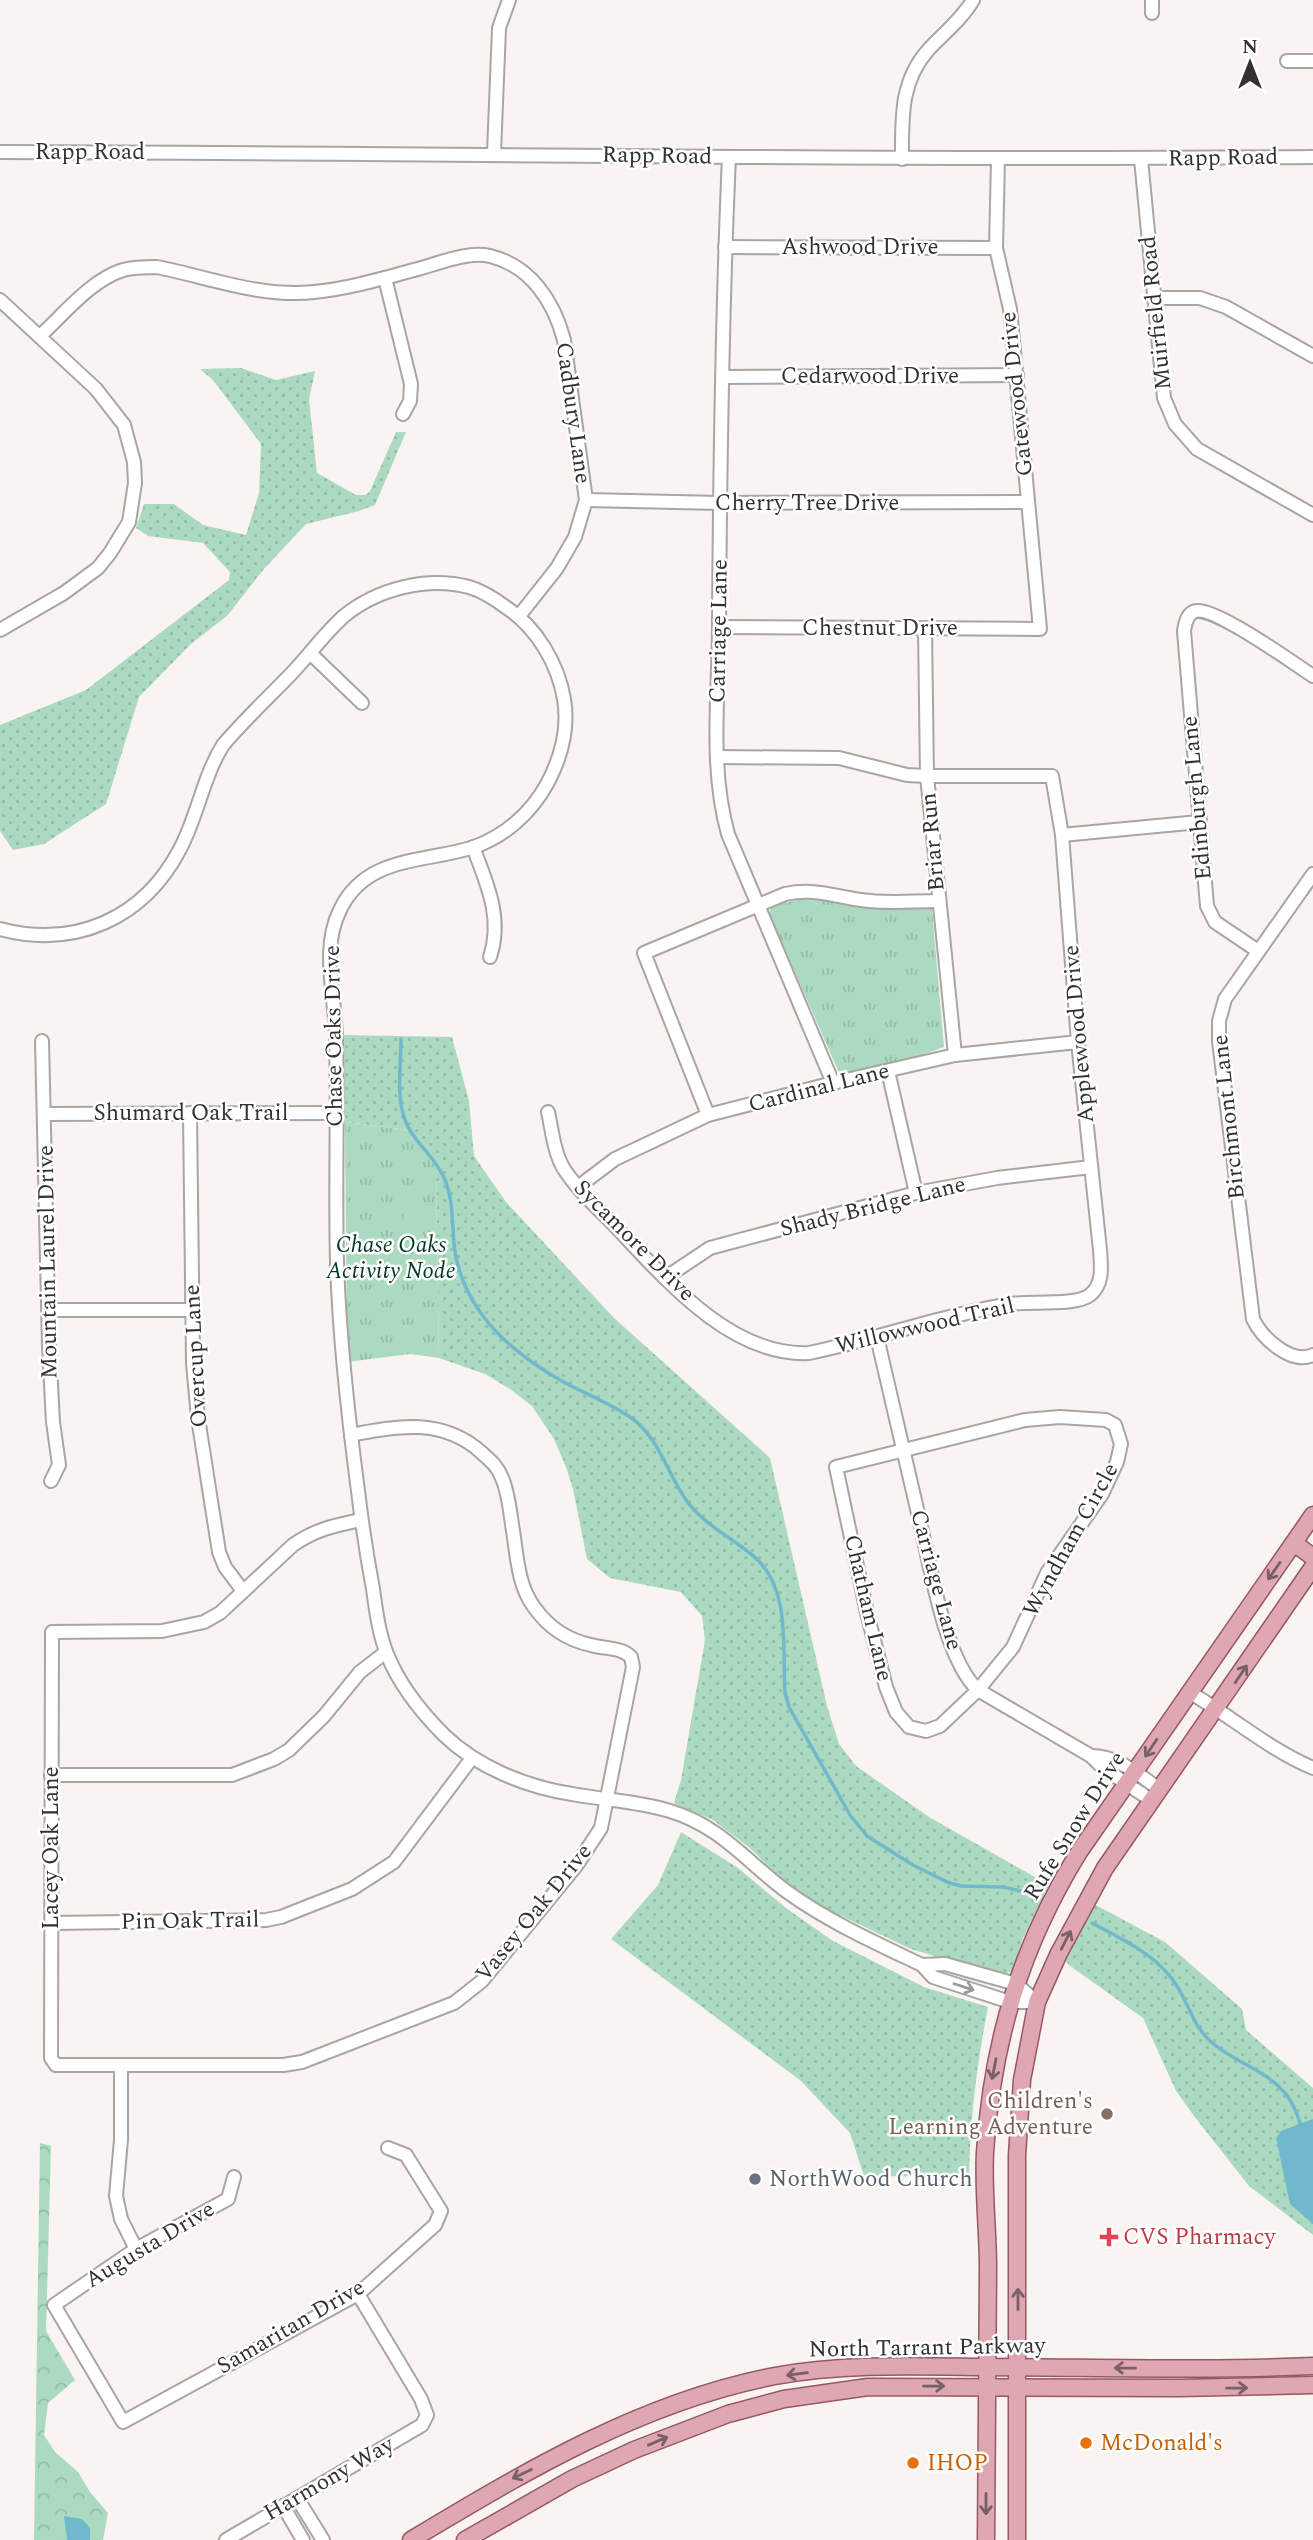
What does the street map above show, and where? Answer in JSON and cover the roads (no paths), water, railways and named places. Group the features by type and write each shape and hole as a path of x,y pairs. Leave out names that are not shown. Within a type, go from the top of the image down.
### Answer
{"main road":[{"name":"Rufe Snow Drive","path":"986,2540 985,2155 992,2077 1010,2002 1033,1940 1058,1886 1100,1819 1313,1515"},
{"path":"1294,1543 1313,1557"},
{"name":"Rufe Snow Drive","path":"1017,2540 1017,2155 1022,2080 1037,2002 1085,1902 1105,1868 1313,1567"},
{"name":"North Tarrant Parkway","path":"411,2540 509,2481 675,2403 775,2376 871,2367 1180,2369 1313,2366"},
{"path":"1179,2388 1180,2369"},
{"name":"North Tarrant Parkway","path":"464,2540 595,2468 728,2413 784,2399 868,2387 1179,2388 1313,2385"},
{"path":"584,2444 595,2468"}],"street":[{"path":"494,153 498,38 509,0"},
{"path":"902,159 902,107 913,73 927,51 973,0"},
{"path":"1287,61 1313,61"},
{"name":"Rapp Road","path":"0,152 494,153 902,159 1313,157"},
{"name":"Carriage Lane","path":"729,157 720,503 717,757 720,804 728,834 833,1083"},
{"name":"Gatewood Drive","path":"998,159 996,248 1010,309 1040,629"},
{"name":"Muirfield Road","path":"1141,159 1164,398 1175,424 1197,449 1313,515"},
{"name":"Ashwood Drive","path":"725,247 996,248"},
{"name":"Cadbury Lane","path":"385,278 464,257 490,256 512,266 536,282 558,317 564,340 586,500 575,537 557,568 519,616"},
{"path":"40,336 96,284 122,271 157,267 263,291 291,293 315,292 385,278 411,384 410,401 403,414"},
{"path":"1153,298 1200,298 1226,307 1313,356"},
{"path":"0,299 96,389 124,425 134,462 133,505 129,522 98,568 64,593 0,630"},
{"name":"Cedarwood Drive","path":"723,377 1017,375"},
{"name":"Cherry Tree Drive","path":"586,500 720,503 1028,502"},
{"name":"Chase Oaks Drive","path":"0,929 22,935 69,934 93,928 131,909 167,871 181,848 211,765 223,745 345,615 374,598 407,586 444,583 466,586 487,594 519,616 545,649 559,677 565,704 565,727 559,761 539,799 503,832 473,847 386,866 358,884 341,907 331,935 329,951 335,1009 337,1261 361,1520 377,1620 386,1652 404,1686 421,1709 442,1733 472,1758 514,1779 546,1789 668,1810 715,1829 785,1890 922,1965 933,1977 1010,2002 1037,2002"},
{"name":"Edinburgh Lane","path":"1258,951 1215,922 1210,915 1199,822 1184,631 1186,620 1192,612 1197,611 1220,617 1313,676"},
{"name":"Chestnut Drive","path":"719,627 1040,629"},
{"name":"Briar Run","path":"925,628 927,776 955,1055"},
{"path":"310,653 362,703"},
{"path":"717,757 839,758 907,775 927,776"},
{"name":"Applewood Drive","path":"927,776 1052,776 1062,835 1078,1042 1102,1268 1099,1283 1094,1290"},
{"path":"1062,835 1199,822"},
{"path":"473,847 492,898 496,937 490,957"},
{"name":"Birchmont Lane","path":"1309,1357 1287,1353 1258,1330 1249,1303 1219,1041 1219,1021 1225,999 1313,874"},
{"path":"708,1115 644,953 785,894 803,890 822,891 860,900 938,901"},
{"name":"Mountain Laurel Drive","path":"43,1041 48,1310 53,1422 59,1465 51,1481"},
{"name":"Cardinal Lane","path":"578,1187 615,1159 708,1115 955,1055 1078,1042"},
{"path":"888,1071 916,1193"},
{"name":"Sycamore Drive","path":"548,1112 563,1167 578,1187 665,1278 720,1324 754,1343"},
{"name":"Overcup Lane","path":"190,1113 192,1363 198,1419 215,1536 225,1567 243,1591"},
{"name":"Shumard Oak Trail","path":"45,1114 336,1113"},
{"name":"Shady Bridge Lane","path":"665,1278 710,1248 916,1193 997,1178 1091,1167"},
{"name":"Willowwood Trail","path":"754,1343 794,1354 809,1353 984,1308 1074,1300 1090,1296 1094,1290"},
{"path":"48,1310 191,1310"},
{"name":"Carriage Lane","path":"877,1337 943,1616 959,1665 967,1680 978,1690 1091,1756 1107,1756 1155,1795"},
{"name":"Wyndham Circle","path":"904,1450 1025,1420 1060,1417 1106,1420 1115,1425 1120,1434 1119,1453 1102,1494 1048,1573 1013,1647 978,1690"},
{"name":"Vasey Oak Drive","path":"53,2063 69,2066 283,2065 302,2062 454,2003 482,1981 576,1866 601,1828 633,1667 631,1657 624,1651 590,1645 556,1630 533,1605 526,1594 519,1570 509,1504 502,1479 495,1464 471,1442 425,1426 392,1427 351,1434"},
{"name":"Chatham Lane","path":"904,1450 836,1467 867,1613 886,1687 896,1712 909,1727 926,1731 940,1726 978,1690"},
{"path":"243,1591 305,1536 320,1528 361,1520"},
{"name":"Lacey Oak Lane","path":"53,2063 52,1632 126,1633 186,1627 204,1622 220,1613 243,1591"},
{"path":"51,1775 232,1775 274,1759 289,1750 324,1716 360,1672 386,1652"},
{"path":"1189,1692 1218,1708 1292,1759 1313,1768"},
{"name":"Pin Oak Trail","path":"51,1923 266,1920 327,1899 352,1889 394,1862 472,1758"},
{"name":"Chase Oaks Drive","path":"922,1965 945,1964 1016,1984 1037,2002"},
{"path":"121,2066 121,2140 116,2196 121,2219 136,2249"},
{"name":"Samaritan Drive","path":"123,2422 358,2294 435,2225 440,2211 406,2155 388,2148"},
{"name":"Augusta Drive","path":"123,2422 54,2305 136,2249 228,2199 234,2177"},
{"name":"Harmony Way","path":"226,2540 422,2425 427,2415 421,2399 358,2294"},
{"path":"297,2498 323,2540"},
{"path":"283,2506 303,2540"}],"water":[{"path":"1313,2119 1313,2224 1290,2204 1276,2138 1281,2131"},
{"path":"64,2516 82,2519 90,2528 90,2540 67,2540"}],"waterway":[{"path":"401,1039 402,1111 411,1132 445,1180 451,1203 457,1262 477,1308 508,1343 539,1367 622,1412 640,1425 655,1445 686,1500 708,1523 751,1554 764,1567 779,1600 784,1637 785,1693 789,1707 850,1815 867,1836 913,1865 947,1882 961,1886 1003,1887 1024,1892"},
{"path":"1092,1923 1139,1949 1160,1965 1177,1986 1204,2035 1229,2055 1277,2085 1291,2101 1302,2127"}],"place":[{"name":"Children's Learning Adventure","path":"1107,2114"},
{"name":"NorthWood Church","path":"755,2179"},
{"name":"CVS Pharmacy","path":"1109,2237"},
{"name":"McDonald's","path":"1086,2443"},
{"name":"IHOP","path":"913,2463"}],"park label":[{"name":"Chase Oaks Activity Node","path":"391,1258"}]}
